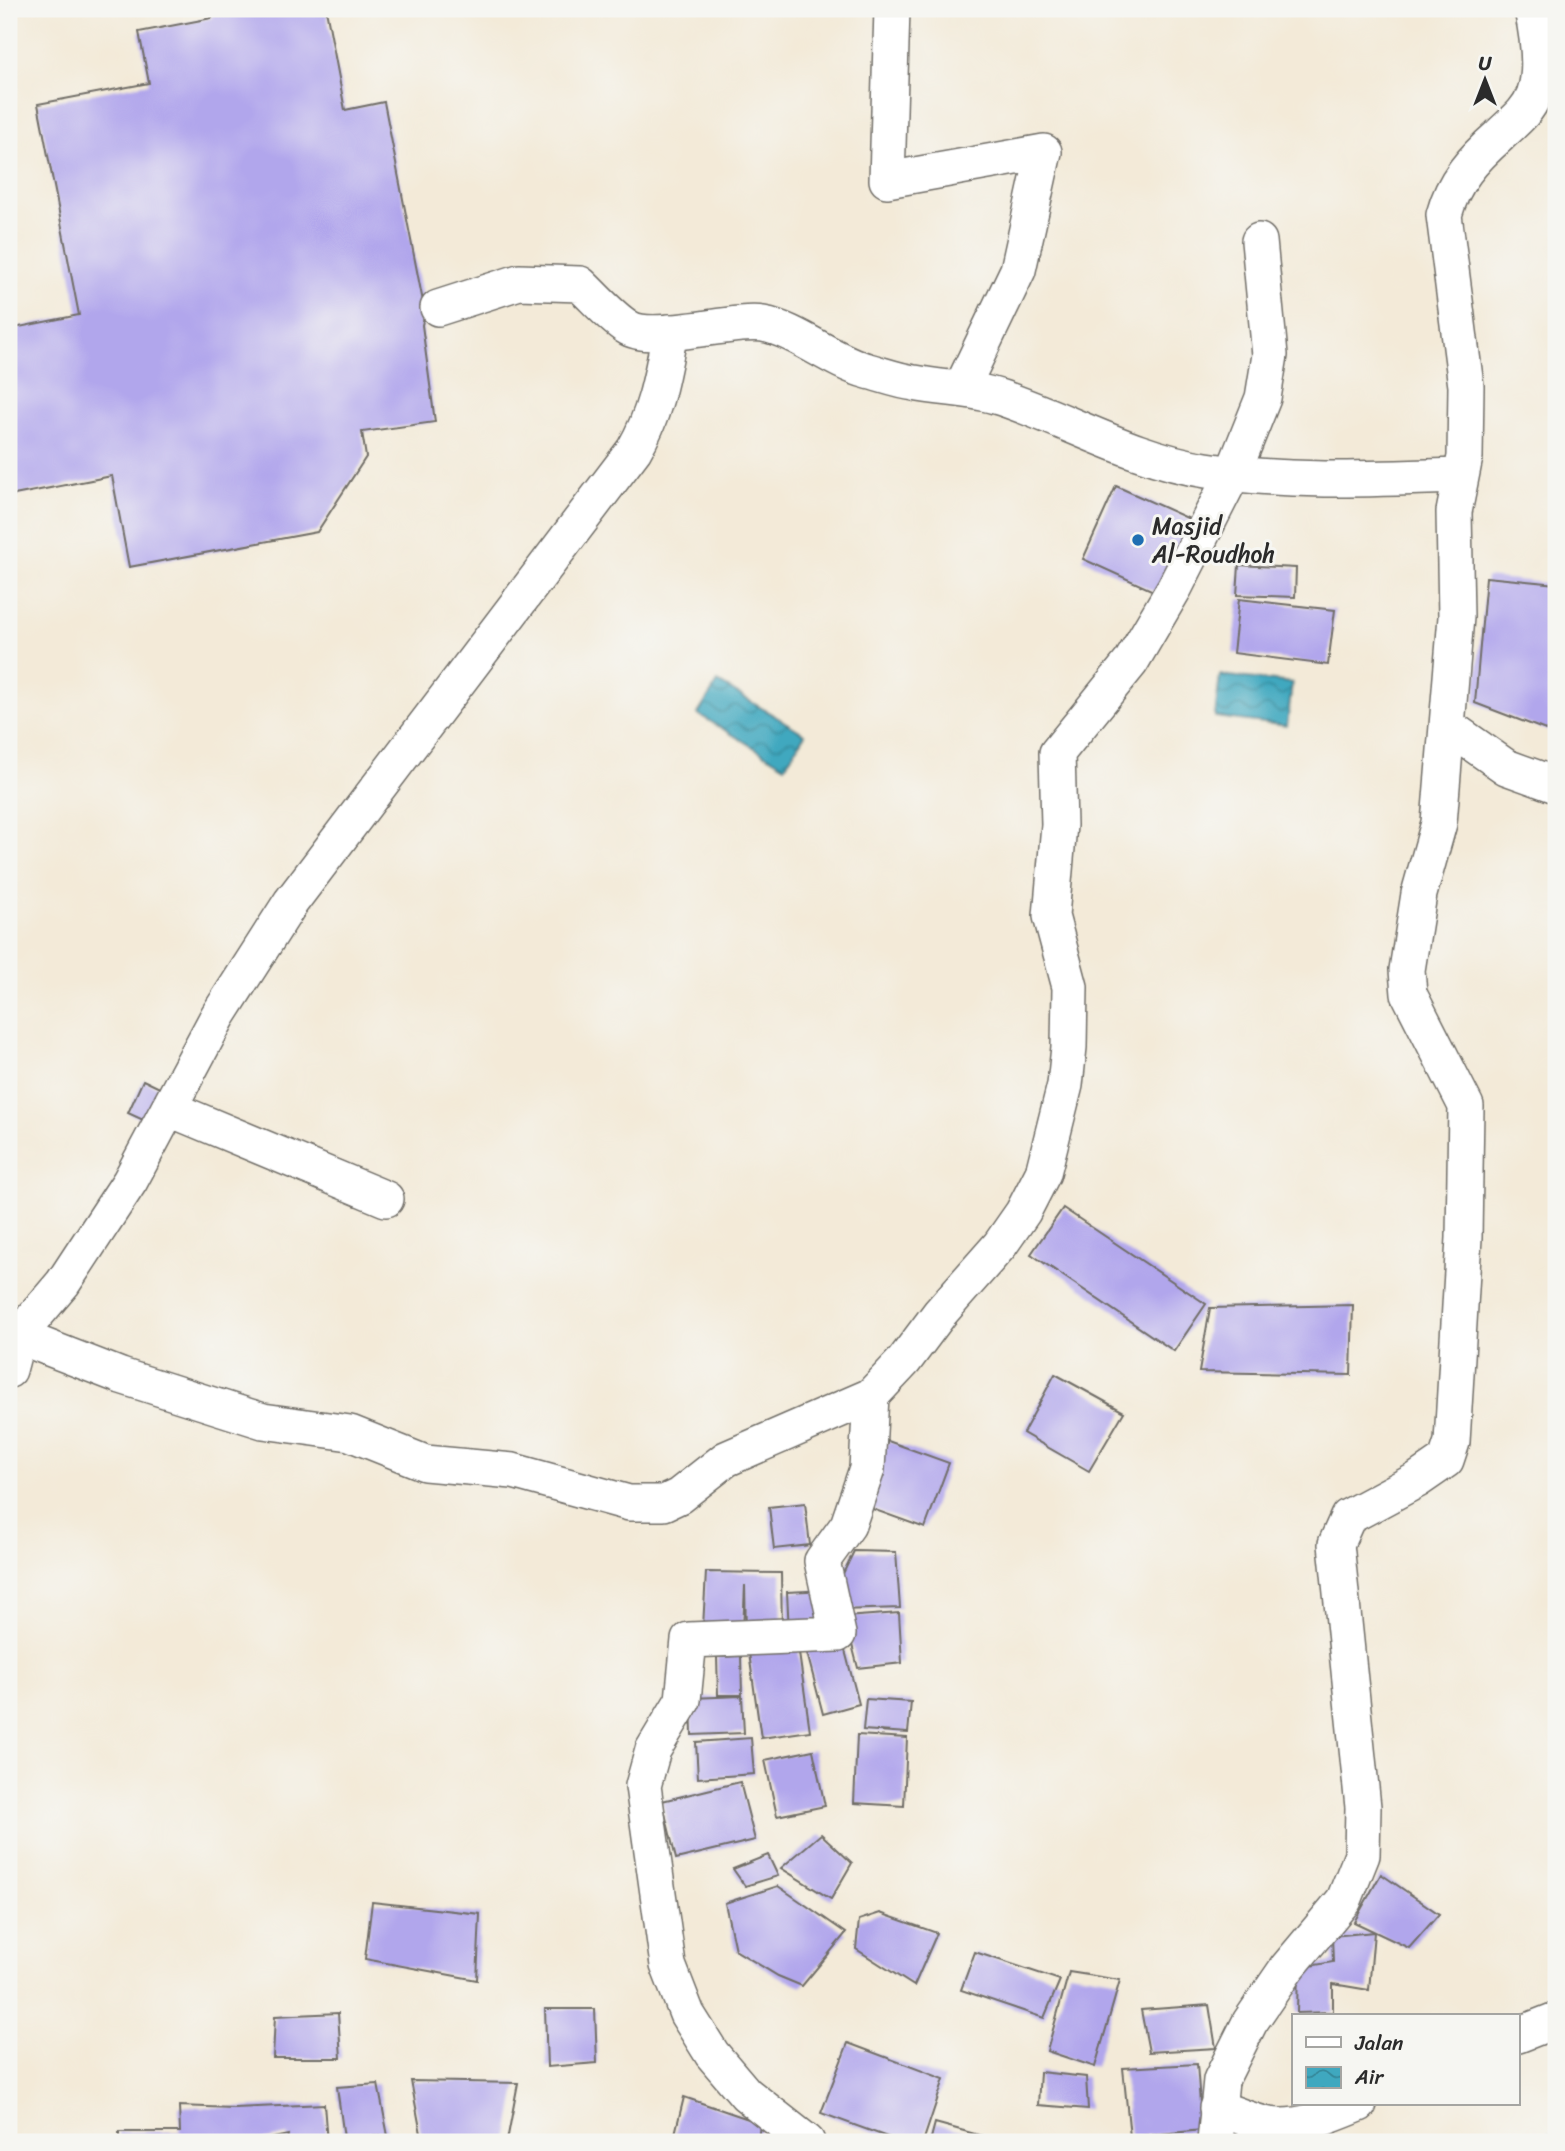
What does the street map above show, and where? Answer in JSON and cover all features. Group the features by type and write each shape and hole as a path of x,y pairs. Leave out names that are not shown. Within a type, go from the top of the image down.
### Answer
{"street":[{"path":"892,9 887,180 1044,152 1018,271 962,387"},
{"path":"1215,2142 1221,2080 1250,2022 1287,1968 1344,1900 1362,1855 1363,1807 1336,1544 1348,1517 1417,1480 1446,1460 1452,1442 1464,1238 1465,1106 1409,994 1407,970 1419,894 1439,823 1456,617 1454,512 1459,476 1465,457 1465,386 1444,215 1450,193 1461,175 1520,119 1535,94 1538,63 1532,9"},
{"path":"18,1336 121,1376 262,1421 350,1433 425,1463 513,1471 629,1503 664,1503 679,1496 726,1459 871,1396 904,1361 940,1313 1000,1245 1023,1212 1043,1173 1065,1085 1069,1047 1070,987 1051,916 1059,825 1057,753 1114,685 1147,636 1233,473 1263,398 1270,355 1259,241"},
{"path":"438,308 519,282 580,284 629,329 670,332 762,324 796,337 844,364 915,383 962,387 1052,416 1080,430 1168,461 1233,473 1358,481 1459,476"},
{"path":"9,1370 18,1336 63,1283 130,1181 218,1016 291,902 634,450 647,427 659,391 670,332"},
{"path":"1449,727 1506,767 1556,785"},
{"path":"170,1109 386,1199"},
{"path":"807,2142 746,2094 712,2054 687,2014 668,1965 643,1786 653,1750 683,1700 689,1640 838,1634 822,1561 848,1525 867,1469 871,1396"},
{"path":"1520,2034 1556,2020"},
{"path":"1217,2108 1269,2125 1293,2125 1329,2117 1354,2106"}],"water":[{"path":"1220,675 1292,683 1287,726 1215,717"},
{"path":"718,682 805,734 785,766 698,714"}],"building":[{"path":"210,9 326,9 345,110 384,102 425,312 422,325 435,422 362,432 366,457 317,532 129,567 112,476 9,496 9,329 79,315 38,104 149,83 139,32 212,18"},
{"name":"Masjid Al-Roudhoh","path":"1116,486 1194,521 1160,594 1083,559"},
{"path":"1239,565 1296,568 1295,597 1237,595"},
{"path":"1486,577 1556,584 1556,734 1475,703"},
{"path":"1239,599 1335,610 1328,665 1233,653"},
{"path":"143,1080 168,1092 154,1125 128,1113"},
{"path":"1063,1208 1206,1304 1174,1351 1031,1254"},
{"path":"1353,1305 1351,1375 1199,1372 1210,1308"},
{"path":"1055,1374 1124,1412 1089,1471 1023,1433"},
{"path":"888,1441 949,1463 925,1528 864,1506"},
{"path":"805,1503 810,1545 774,1549 769,1507"},
{"path":"854,1551 896,1552 900,1608 839,1610 838,1584"},
{"path":"706,1572 781,1573 782,1629 746,1630 745,1585 743,1630 703,1628"},
{"path":"827,1590 829,1629 789,1632 787,1592"},
{"path":"899,1613 902,1663 858,1668 845,1617"},
{"path":"842,1639 859,1704 823,1714 806,1649"},
{"path":"798,1646 810,1731 761,1738 749,1653"},
{"path":"741,1656 742,1695 718,1695 717,1657"},
{"path":"742,1696 744,1733 692,1735 691,1698"},
{"path":"866,1699 911,1702 908,1733 863,1730"},
{"path":"857,1735 907,1738 904,1806 854,1803"},
{"path":"751,1738 754,1774 698,1778 696,1742"},
{"path":"813,1750 825,1806 777,1816 765,1760"},
{"path":"740,1782 755,1840 676,1859 662,1801"},
{"path":"821,1834 852,1863 831,1899 781,1868"},
{"path":"768,1855 778,1876 745,1886 733,1869"},
{"path":"1381,1874 1439,1914 1409,1948 1354,1922"},
{"path":"778,1886 846,1933 802,1986 778,1976 735,1950 725,1903"},
{"path":"372,1902 480,1914 477,1980 365,1959"},
{"path":"880,1913 937,1933 914,1986 856,1949 859,1920"},
{"path":"1374,1932 1369,1990 1333,1984 1333,2012 1297,2013 1298,1968 1333,1962 1332,1936"},
{"path":"975,1952 1060,1980 1044,2018 961,1990"},
{"path":"1069,1972 1120,1980 1095,2067 1047,2051"},
{"path":"1209,2005 1216,2048 1149,2052 1141,2010"},
{"path":"545,2009 595,2009 597,2063 547,2067"},
{"path":"338,2013 341,2058 273,2058 275,2016"},
{"path":"848,2043 944,2079 923,2142 901,2142 821,2113"},
{"path":"1197,2064 1202,2130 1130,2137 1123,2068"},
{"path":"1040,2072 1086,2077 1088,2109 1038,2105"},
{"path":"411,2081 518,2083 507,2141 422,2139"},
{"path":"378,2084 388,2136 344,2138 337,2087"},
{"path":"684,2097 760,2123 758,2142 673,2142"},
{"path":"324,2104 327,2142 287,2142 288,2135 254,2142 119,2142 119,2132 180,2132 179,2106 234,2108"},
{"path":"935,2123 997,2140 997,2142 930,2142"}],"waterway":[{"path":"1540,2142 1556,2135"}],"place":[{"name":"Masjid Al-Roudhoh","path":"1138,540"}]}
